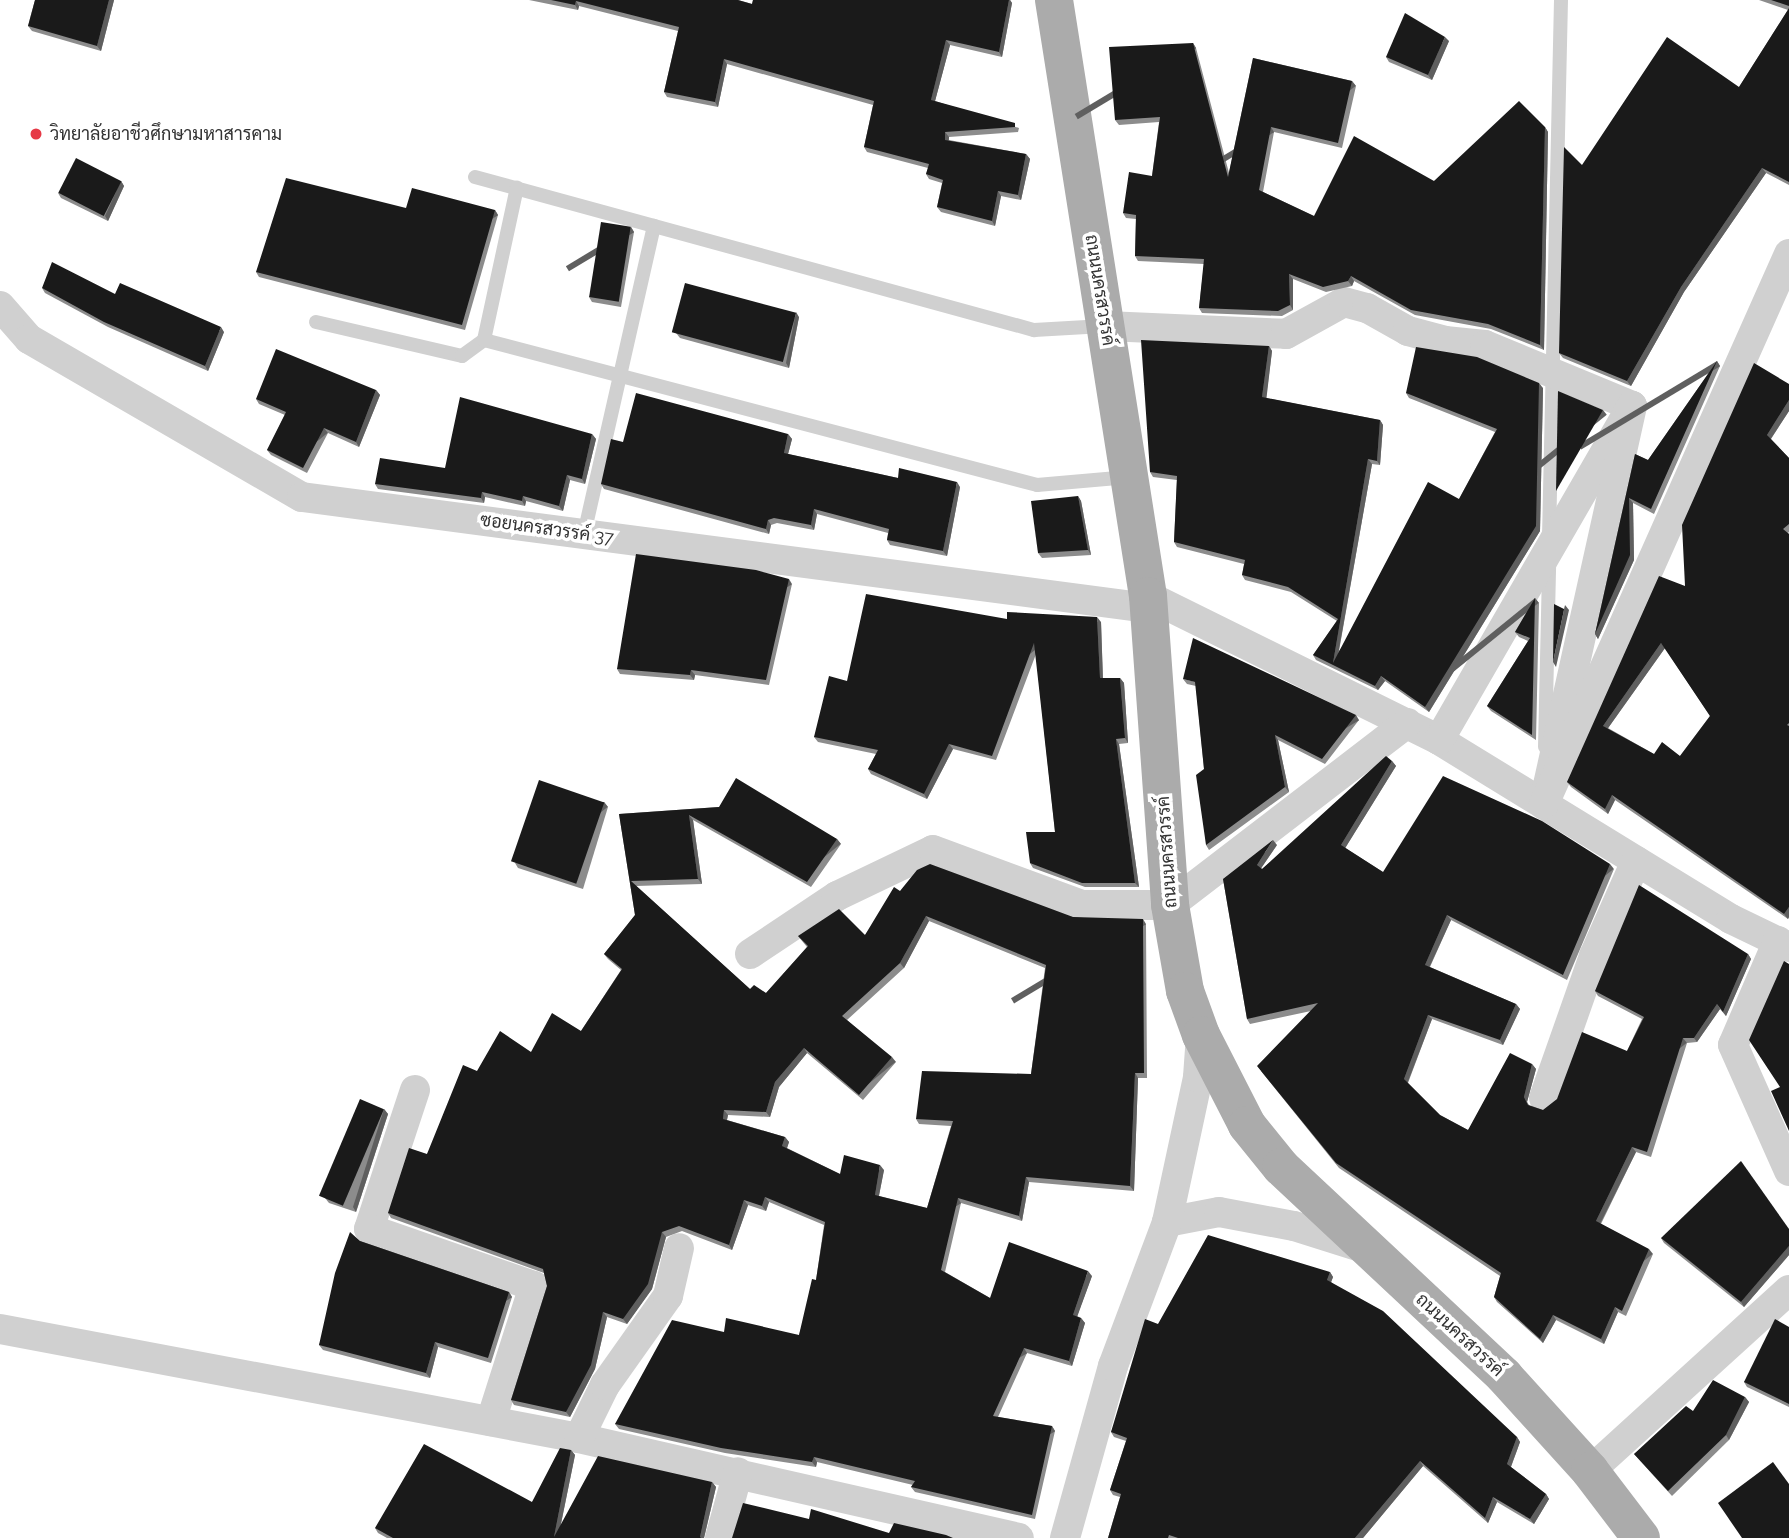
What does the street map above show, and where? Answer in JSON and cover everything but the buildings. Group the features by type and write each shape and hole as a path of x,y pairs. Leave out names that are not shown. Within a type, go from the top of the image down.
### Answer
{"main road":[{"name":"ถนนนครสวรรค์","path":"1054,0 1149,602 1170,905 1185,991 1201,1035 1247,1125 1320,1208 1504,1376 1590,1471 1641,1538"}],"street":[{"path":"1544,804 1789,254"},
{"path":"1106,326 1286,334 1344,302 1367,308 1408,331 1445,341 1485,345 1632,406"},
{"name":"ซอยนครสวรรค์ 37","path":"0,306 29,339 302,497 1149,602 1439,740 1731,919 1783,944"},
{"path":"1544,804 1632,406"},
{"path":"1439,740 1632,406"},
{"path":"750,954 837,896 933,850 1082,905 1170,905 1407,723"},
{"path":"1544,1098 1594,956 1636,861"},
{"path":"1783,944 1733,1045 1789,1171"},
{"path":"1065,1538 1113,1366 1167,1222 1192,1112 1201,1035"},
{"path":"415,1090 369,1229 534,1286 491,1421"},
{"path":"1167,1222 1219,1212 1294,1226 1365,1248"},
{"path":"579,1438 606,1385 667,1296 679,1248"},
{"path":"1590,1471 1789,1290"},
{"path":"0,1329 579,1438 1019,1538"},
{"path":"720,1538 738,1472"}],"lane":[{"path":"1544,804 1561,0"},
{"path":"475,177 1034,330 1106,326"},
{"path":"316,322 462,356 484,340 517,188"},
{"path":"584,534 617,375 654,226"},
{"path":"484,340 1037,485 1130,477"}],"place":[{"name":"วิทยาลัยอาชีวศึกษามหาสารคาม","path":"36,134"}]}
